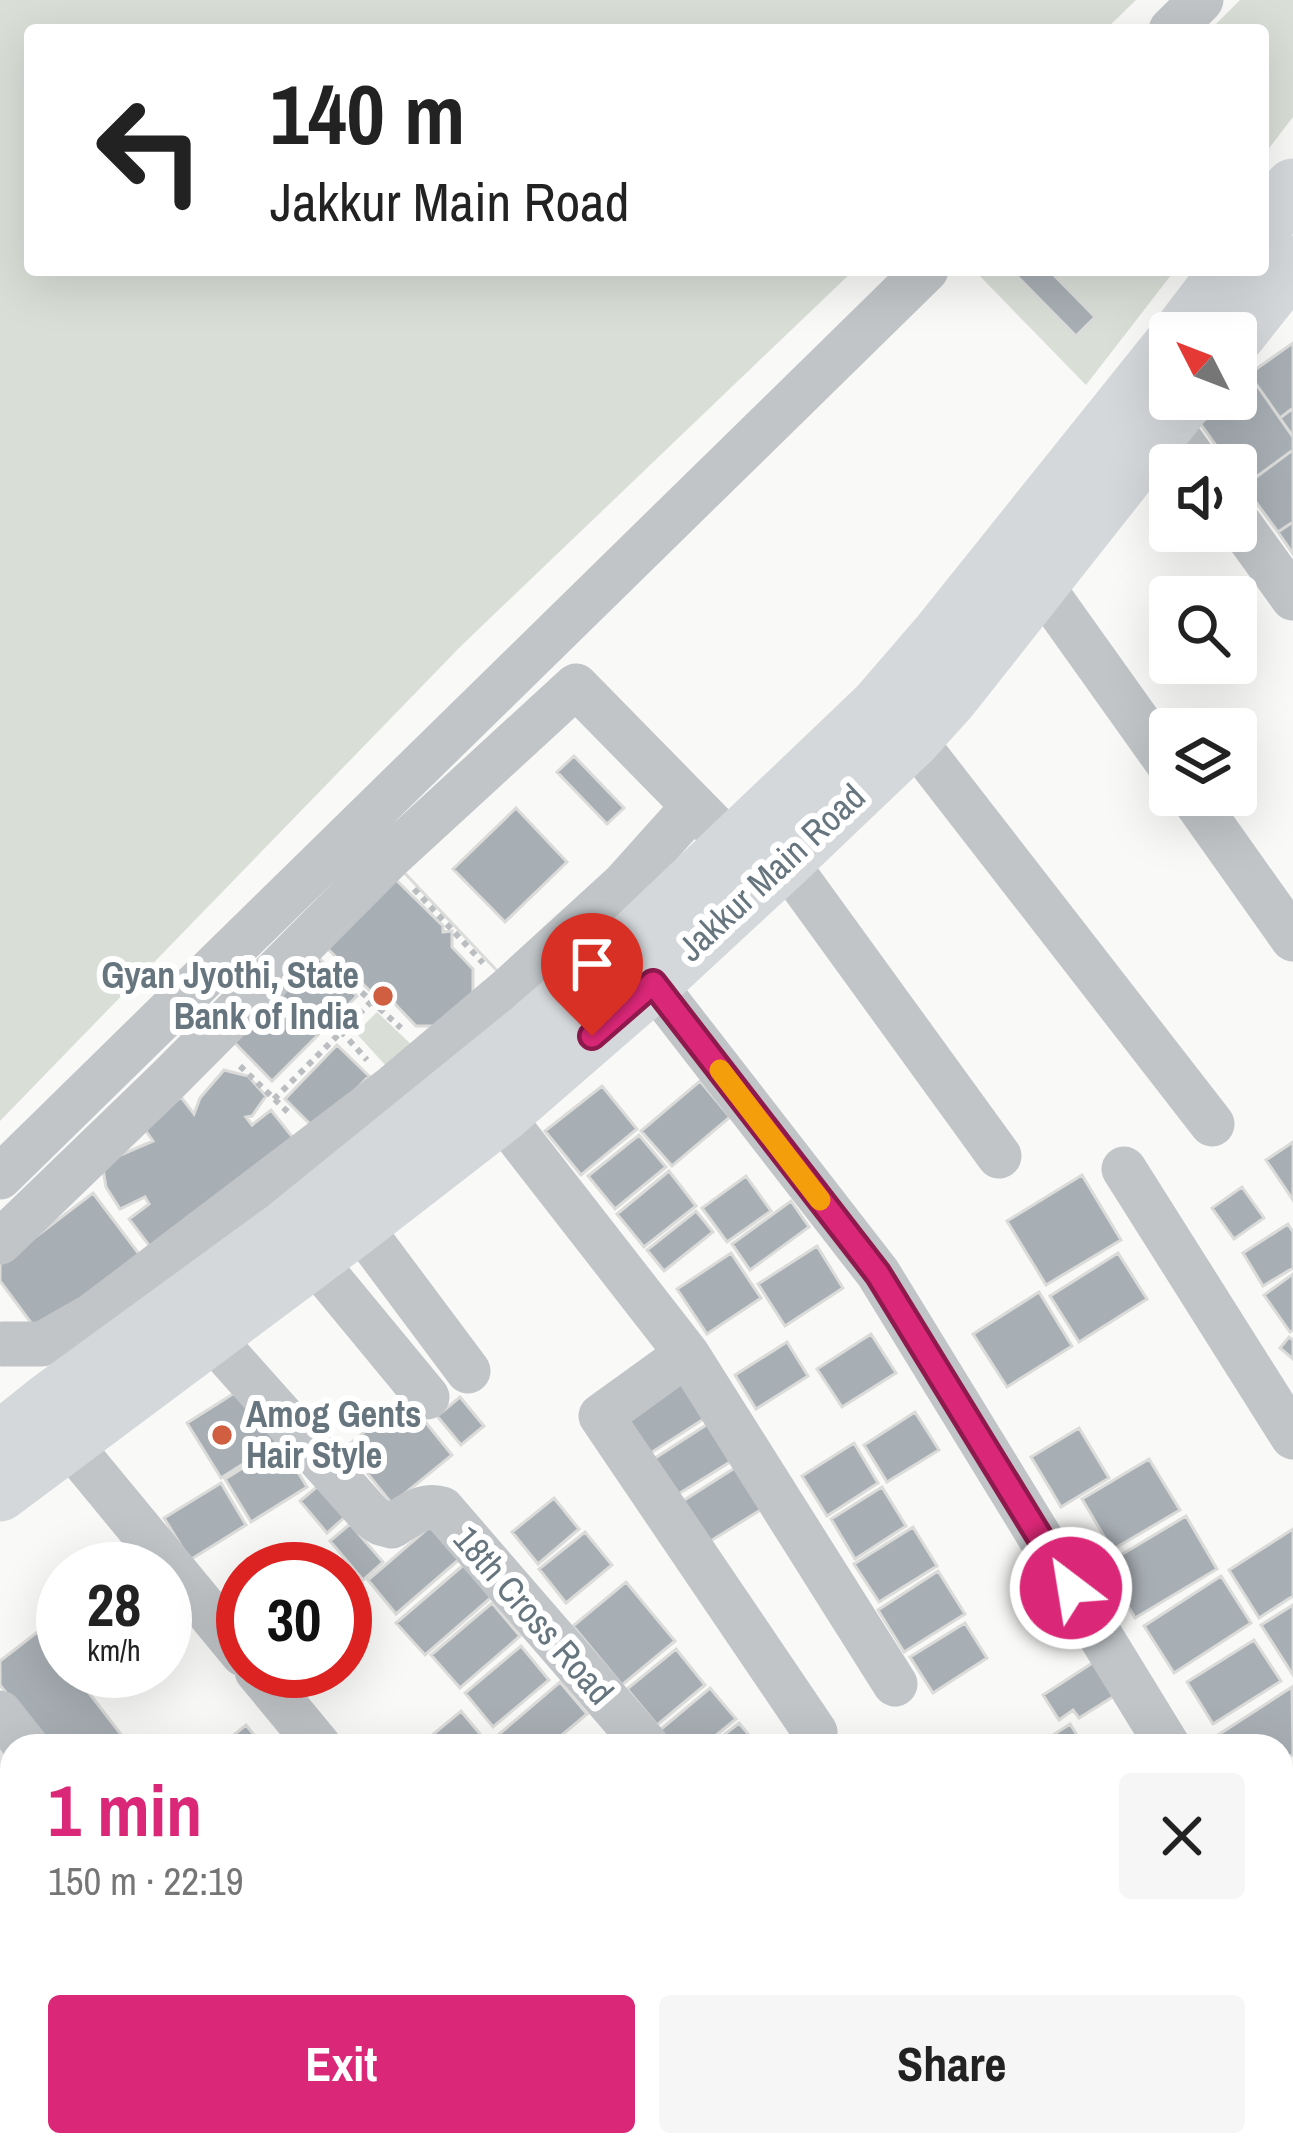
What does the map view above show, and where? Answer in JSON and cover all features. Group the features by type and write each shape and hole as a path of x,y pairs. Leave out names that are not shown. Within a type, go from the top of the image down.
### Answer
{"main road":[{"path":"1269,218 1293,187"},
{"path":"1217,312 1274,279"},
{"path":"1252,312 1274,279"},
{"name":"Jakkur Main Road","path":"0,1493 59,1421 299,1244 358,1225 501,1115 653,983 738,838 913,739 1171,421"},
{"name":"Jakkur Main Road","path":"0,1440 59,1421 211,1337 299,1244 619,953 1171,421"}],"street":[{"path":"1177,24 1202,0"},
{"path":"0,1177 920,276"},
{"path":"1257,548 1293,598"},
{"path":"1041,584 1149,736"},
{"path":"0,1242 387,860 576,686 738,838 999,1156"},
{"path":"913,739 1212,1124"},
{"path":"1206,816 1293,939"},
{"path":"2,1343 42,1344 93,1315 430,1056 624,884 738,838"},
{"path":"653,983 878,1274 1161,1734"},
{"path":"501,1115 687,1354 895,1684"},
{"path":"1124,1169 1293,1436"},
{"path":"358,1225 468,1371"},
{"path":"299,1244 427,1397"},
{"name":"18th Cross Road","path":"211,1337 371,1516 392,1526 422,1508 442,1509 637,1734"},
{"path":"2,1343 216,1620"},
{"path":"687,1354 601,1415 815,1732"},
{"path":"280,1698 310,1734"}],"path":[{"path":"387,860 508,990"},
{"path":"306,941 430,1056"},
{"path":"274,1099 371,1001"},
{"path":"211,1037 319,1143"}],"shaded area":[{"path":"0,0 1136,0 1111,24 24,24 24,276 848,276 461,646 0,1121"},
{"path":"1240,0 1293,0 1293,117 1269,148 1269,24 1216,24"},
{"path":"980,276 1170,276 1086,385"},
{"path":"377,1012 414,1047 387,1067 356,1033"},
{"path":"0,1704 9,1734 0,1734"}],"building":[{"path":"1017,276 1055,276 1095,317 1076,336"},
{"path":"1293,343 1293,408 1280,418 1257,385 1257,368"},
{"path":"1257,385 1293,437 1293,450 1257,476 1257,444 1215,444 1200,423 1257,420"},
{"path":"1293,408 1293,437 1280,418"},
{"path":"1293,450 1293,522 1278,532 1257,504 1257,476"},
{"path":"1293,522 1293,554 1278,532"},
{"path":"574,704 675,811 501,975 400,868","holes":["574,756 624,808 607,824 557,772","516,808 567,862 505,922 453,869"]},
{"path":"574,704 675,811 501,975 400,868"},
{"path":"389,873 443,926 443,932 452,931 452,947 473,969 473,1002 449,1026 416,1026 394,1003 381,1003 381,995 374,995 321,942"},
{"path":"314,953 357,996 272,1081 229,1037"},
{"path":"337,1045 369,1076 316,1130 285,1099"},
{"path":"224,1070 248,1076 266,1096 252,1116 246,1117 252,1125 271,1110 298,1144 154,1252 129,1219 149,1204 145,1197 120,1209 106,1187 102,1163 153,1141 143,1127 181,1097 194,1114 200,1098"},
{"path":"700,1081 730,1117 672,1166 641,1131"},
{"path":"602,1086 637,1129 581,1175 545,1131"},
{"path":"639,1135 666,1167 615,1209 588,1176"},
{"path":"1293,1142 1293,1200 1266,1160"},
{"path":"669,1171 696,1206 644,1247 617,1214"},
{"path":"1082,1175 1121,1240 1046,1285 1007,1221"},
{"path":"746,1176 771,1211 727,1242 702,1208"},
{"path":"1242,1187 1264,1218 1234,1239 1212,1208"},
{"path":"93,1193 145,1262 43,1339 0,1281 0,1264"},
{"path":"791,1201 809,1227 750,1270 732,1244"},
{"path":"696,1211 713,1232 664,1271 647,1250"},
{"path":"1288,1224 1293,1232 1293,1268 1263,1286 1243,1253"},
{"path":"817,1246 843,1288 785,1326 758,1284"},
{"path":"731,1253 761,1298 707,1334 677,1289"},
{"path":"1118,1253 1147,1299 1079,1342 1050,1296"},
{"path":"1293,1274 1293,1330 1290,1332 1264,1295"},
{"path":"1039,1292 1072,1346 1007,1387 973,1334"},
{"path":"871,1334 896,1373 842,1407 817,1369"},
{"path":"1289,1337 1293,1340 1293,1359 1280,1348"},
{"path":"787,1342 808,1376 756,1409 735,1375"},
{"path":"685,1374 710,1415 646,1456 621,1415"},
{"path":"244,1387 278,1442 221,1478 187,1423"},
{"path":"460,1397 484,1426 461,1445 437,1416"},
{"path":"406,1398 452,1455 392,1504 346,1447"},
{"path":"915,1412 939,1450 887,1482 864,1445"},
{"path":"714,1420 738,1457 672,1498 649,1462"},
{"path":"1079,1428 1109,1478 1061,1507 1031,1457"},
{"path":"854,1443 878,1483 827,1516 802,1476"},
{"path":"281,1444 307,1487 251,1522 225,1479"},
{"path":"1149,1459 1180,1510 1112,1550 1082,1499"},
{"path":"744,1462 770,1504 701,1547 675,1506"},
{"path":"221,1483 246,1525 192,1559 192,1542 179,1542 164,1518"},
{"path":"319,1485 346,1516 327,1533 300,1501"},
{"path":"882,1487 906,1526 855,1559 831,1519"},
{"path":"554,1498 579,1529 538,1564 512,1532"},
{"path":"1186,1516 1217,1569 1135,1618 1104,1565"},
{"path":"434,1523 463,1556 396,1614 372,1585 372,1577"},
{"path":"350,1524 366,1542 331,1542"},
{"path":"913,1527 937,1566 879,1602 854,1564"},
{"path":"1293,1529 1293,1596 1259,1618 1229,1570"},
{"path":"585,1532 612,1565 566,1603 539,1569"},
{"path":"372,1549 383,1562 372,1572"},
{"path":"467,1562 494,1595 425,1655 396,1623"},
{"path":"938,1571 965,1614 904,1652 878,1610"},
{"path":"1221,1576 1251,1623 1174,1673 1144,1626"},
{"path":"626,1582 675,1641 622,1685 573,1626"},
{"path":"492,1603 520,1636 460,1688 431,1655"},
{"path":"1293,1605 1293,1675 1261,1625"},
{"path":"965,1623 987,1658 933,1693 910,1657"},
{"path":"36,1633 36,1698 93,1698 121,1734 39,1734 0,1685 0,1661"},
{"path":"1254,1640 1281,1681 1213,1724 1187,1682"},
{"path":"521,1646 549,1680 493,1727 465,1693"},
{"path":"676,1649 705,1685 657,1725 627,1689"},
{"path":"1097,1660 1119,1693 1079,1718 1073,1710 1059,1720 1043,1695"},
{"path":"560,1682 587,1714 563,1734 499,1734"},
{"path":"1292,1687 1293,1734 1220,1734"},
{"path":"710,1688 736,1719 718,1734 663,1734 660,1730"},
{"path":"461,1711 480,1734 433,1734"},
{"path":"739,1723 748,1734 725,1734"},
{"path":"1070,1724 1076,1734 1055,1734"}],"slow traffic":[{"path":"720,1070 820,1200"}],"place":[{"name":"Gyan Jyothi, State Bank of India","path":"383,996"},
{"name":"Amog Gents Hair Style","path":"222,1435"}],"route":[{"path":"592,1036 653,983 878,1274 1071,1588"}]}
